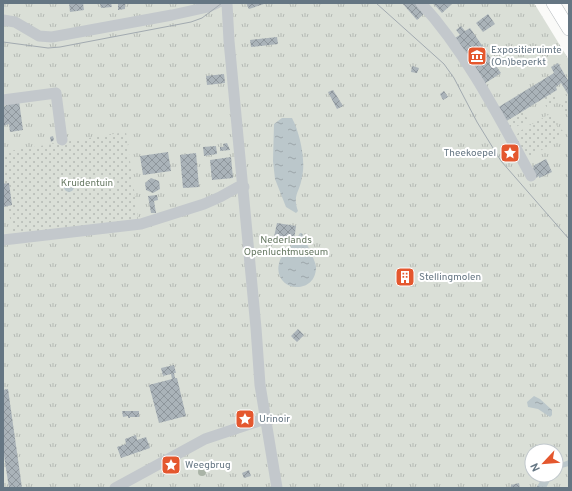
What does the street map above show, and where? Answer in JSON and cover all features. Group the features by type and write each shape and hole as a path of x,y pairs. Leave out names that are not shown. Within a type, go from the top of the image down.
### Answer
{"main road":[{"path":"553,3 569,29"}],"street":[{"path":"3,20 15,22 39,36 52,37 171,10 208,7 217,3"},
{"path":"227,3 229,41 244,187 260,385 277,488"},
{"path":"421,3 448,37 477,80 531,176"},
{"path":"3,100 56,93 62,140"},
{"path":"3,240 148,222 172,213 204,204 238,187 244,187"},
{"path":"115,488 205,439 265,419"}],"green space":[{"name":"Nederlands Openluchtmuseum","path":"3,3 534,3 569,60 569,488 3,488"},
{"path":"555,91 554,104 547,108 542,99"},
{"path":"568,95 569,113 566,113 562,109 562,101"},
{"path":"523,111 528,120 516,127 511,128 505,122"},
{"path":"548,115 554,116 556,125 563,131 562,135 552,145 531,156 524,155 515,137 520,131"},
{"name":"Kruidentuin","path":"126,132 138,222 13,237 8,206 13,205 9,183 5,183 3,152"}],"water":[{"path":"282,118 292,118 300,139 303,155 301,182 296,197 296,206 298,211 296,213 286,207 275,179 273,161 274,124"},
{"path":"67,182 71,182 73,183 73,191 67,192 64,189 64,185"},
{"path":"300,233 302,233 316,267 314,277 309,283 302,287 294,287 281,279 278,270 281,257 294,243"},
{"path":"534,396 540,399 552,410 552,415 550,417 538,409 528,407 527,402"},
{"path":"569,460 569,466 564,467 564,462"},
{"path":"539,483 549,483 546,488 536,488"}],"building":[{"path":"69,3 83,3 84,10 70,12"},
{"path":"100,3 111,3 112,7 101,8"},
{"path":"118,3 125,3 125,9 118,10"},
{"path":"246,3 267,3 249,9"},
{"path":"402,3 417,3 426,12 417,20"},
{"path":"433,3 453,3 442,13"},
{"path":"488,14 495,24 483,32 476,23"},
{"path":"461,26 465,31 470,28 501,73 484,84 453,39 460,35 456,30"},
{"path":"277,37 278,44 251,47 250,40"},
{"path":"558,63 569,82 569,96 561,83 556,87 557,90 505,122 497,108 554,73 551,67"},
{"path":"412,66 419,68 417,73 411,72"},
{"path":"224,74 225,83 207,85 206,76"},
{"path":"333,90 343,106 337,109 328,92"},
{"path":"444,91 448,97 443,100 440,94"},
{"path":"19,101 23,130 10,132 9,124 3,126 3,107 6,106 6,103"},
{"path":"53,136 54,140 51,142 50,137"},
{"path":"227,143 230,150 220,151 220,147 224,147 223,144"},
{"path":"216,146 217,154 204,156 203,147"},
{"path":"508,149 512,149 514,153 512,157 508,157 506,155 506,151"},
{"path":"168,152 171,171 143,175 140,156"},
{"path":"196,153 199,187 183,188 180,155"},
{"path":"231,157 233,178 212,180 210,160"},
{"path":"546,159 552,172 536,178 531,169 534,167 533,166"},
{"path":"151,178 159,181 160,189 153,193 146,190 145,183"},
{"path":"9,183 12,205 3,207 3,184"},
{"path":"157,195 158,200 154,201 156,213 151,213 148,196"},
{"path":"277,223 296,226 294,240 274,237"},
{"name":"Stellingmolen","path":"405,268 411,271 414,277 411,283 405,286 399,283 396,277 399,271"},
{"path":"298,329 304,335 297,342 291,336"},
{"path":"174,365 176,373 174,373 175,378 177,378 186,416 159,423 149,385 172,379 171,374 163,376 161,368"},
{"path":"8,389 22,488 9,488 3,449 3,390"},
{"path":"122,411 139,411 139,417 123,417"},
{"path":"136,435 137,440 146,437 150,448 121,458 117,447 126,444 125,439"},
{"path":"176,466 178,469 173,472 171,469"},
{"path":"249,470 251,476 244,478 242,473"},
{"path":"519,483 520,488 511,488 511,485"}],"tram line":[{"path":"3,42 48,48 60,47 191,22 202,18 222,3"},
{"path":"376,3 444,64 454,78 477,122 501,161 569,239"}],"place":[{"name":"Expositieruimte (On)beperkt","path":"477,56"},
{"name":"Theekoepel","path":"510,153"},
{"name":"Stellingmolen","path":"405,277"},
{"name":"Urinoir","path":"245,419"},
{"name":"Weegbrug","path":"171,465"}]}
